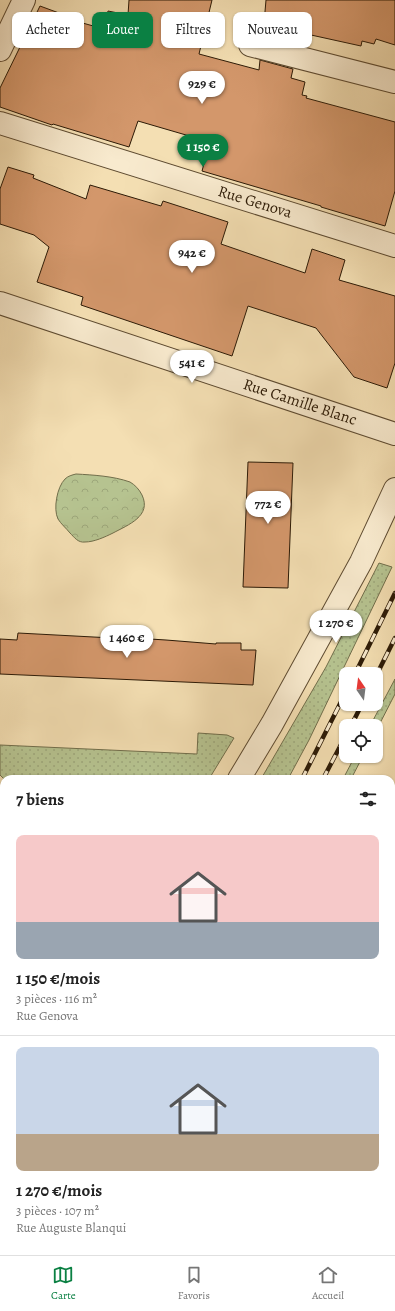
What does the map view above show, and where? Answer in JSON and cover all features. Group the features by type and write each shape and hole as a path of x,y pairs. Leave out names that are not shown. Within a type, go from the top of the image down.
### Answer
{"street":[{"path":"0,50 24,0"},
{"path":"262,48 395,82"},
{"name":"Rue Genova","path":"0,122 395,246"},
{"name":"Rue Camille Blanc","path":"0,303 395,434"},
{"path":"241,775 272,724 361,562 395,489"}],"green space":[{"path":"76,474 110,477 134,484 142,495 144,509 137,519 103,538 88,542 78,541 59,521 56,510 58,493 62,483 67,477"},
{"path":"379,563 392,567 344,667 339,667 339,677 290,775 263,775 326,667"},
{"path":"395,679 395,694 382,719 374,719 378,711 383,711 383,702"},
{"path":"198,733 227,735 234,738 211,775 0,775 0,745 197,754"},
{"path":"351,763 359,763 353,775 345,775"}],"building":[{"path":"129,0 212,0 209,12 161,12 161,48 200,48 199,54 259,70 260,60 293,69 291,78 305,82 302,95 307,96 306,98 395,122 395,191 385,226 202,171 210,142 138,121 129,147 53,124 52,125 0,107 0,88 20,48 84,48 84,23 92,26 92,48 153,48 153,12 128,12"},
{"path":"266,0 395,0 395,45 376,39 374,44 362,41 361,46 312,35 312,12 265,12"},
{"path":"40,6 56,12 37,12"},
{"path":"8,167 34,175 33,178 86,199 90,185 161,206 163,201 228,222 221,244 305,273 312,249 345,260 339,280 395,296 395,363 387,388 354,377 316,328 248,306 232,356 81,305 83,297 37,282 49,247 34,235 0,224 0,189"},
{"path":"248,462 293,463 288,588 243,587"},
{"path":"18,633 150,639 216,644 241,643 241,650 256,650 253,685 0,674 0,639 17,640"}],"railway":[{"path":"358,667 395,593"},
{"path":"380,667 395,638"},
{"path":"304,775 339,706"},
{"path":"354,719 358,711"},
{"path":"325,775 339,748"}]}
